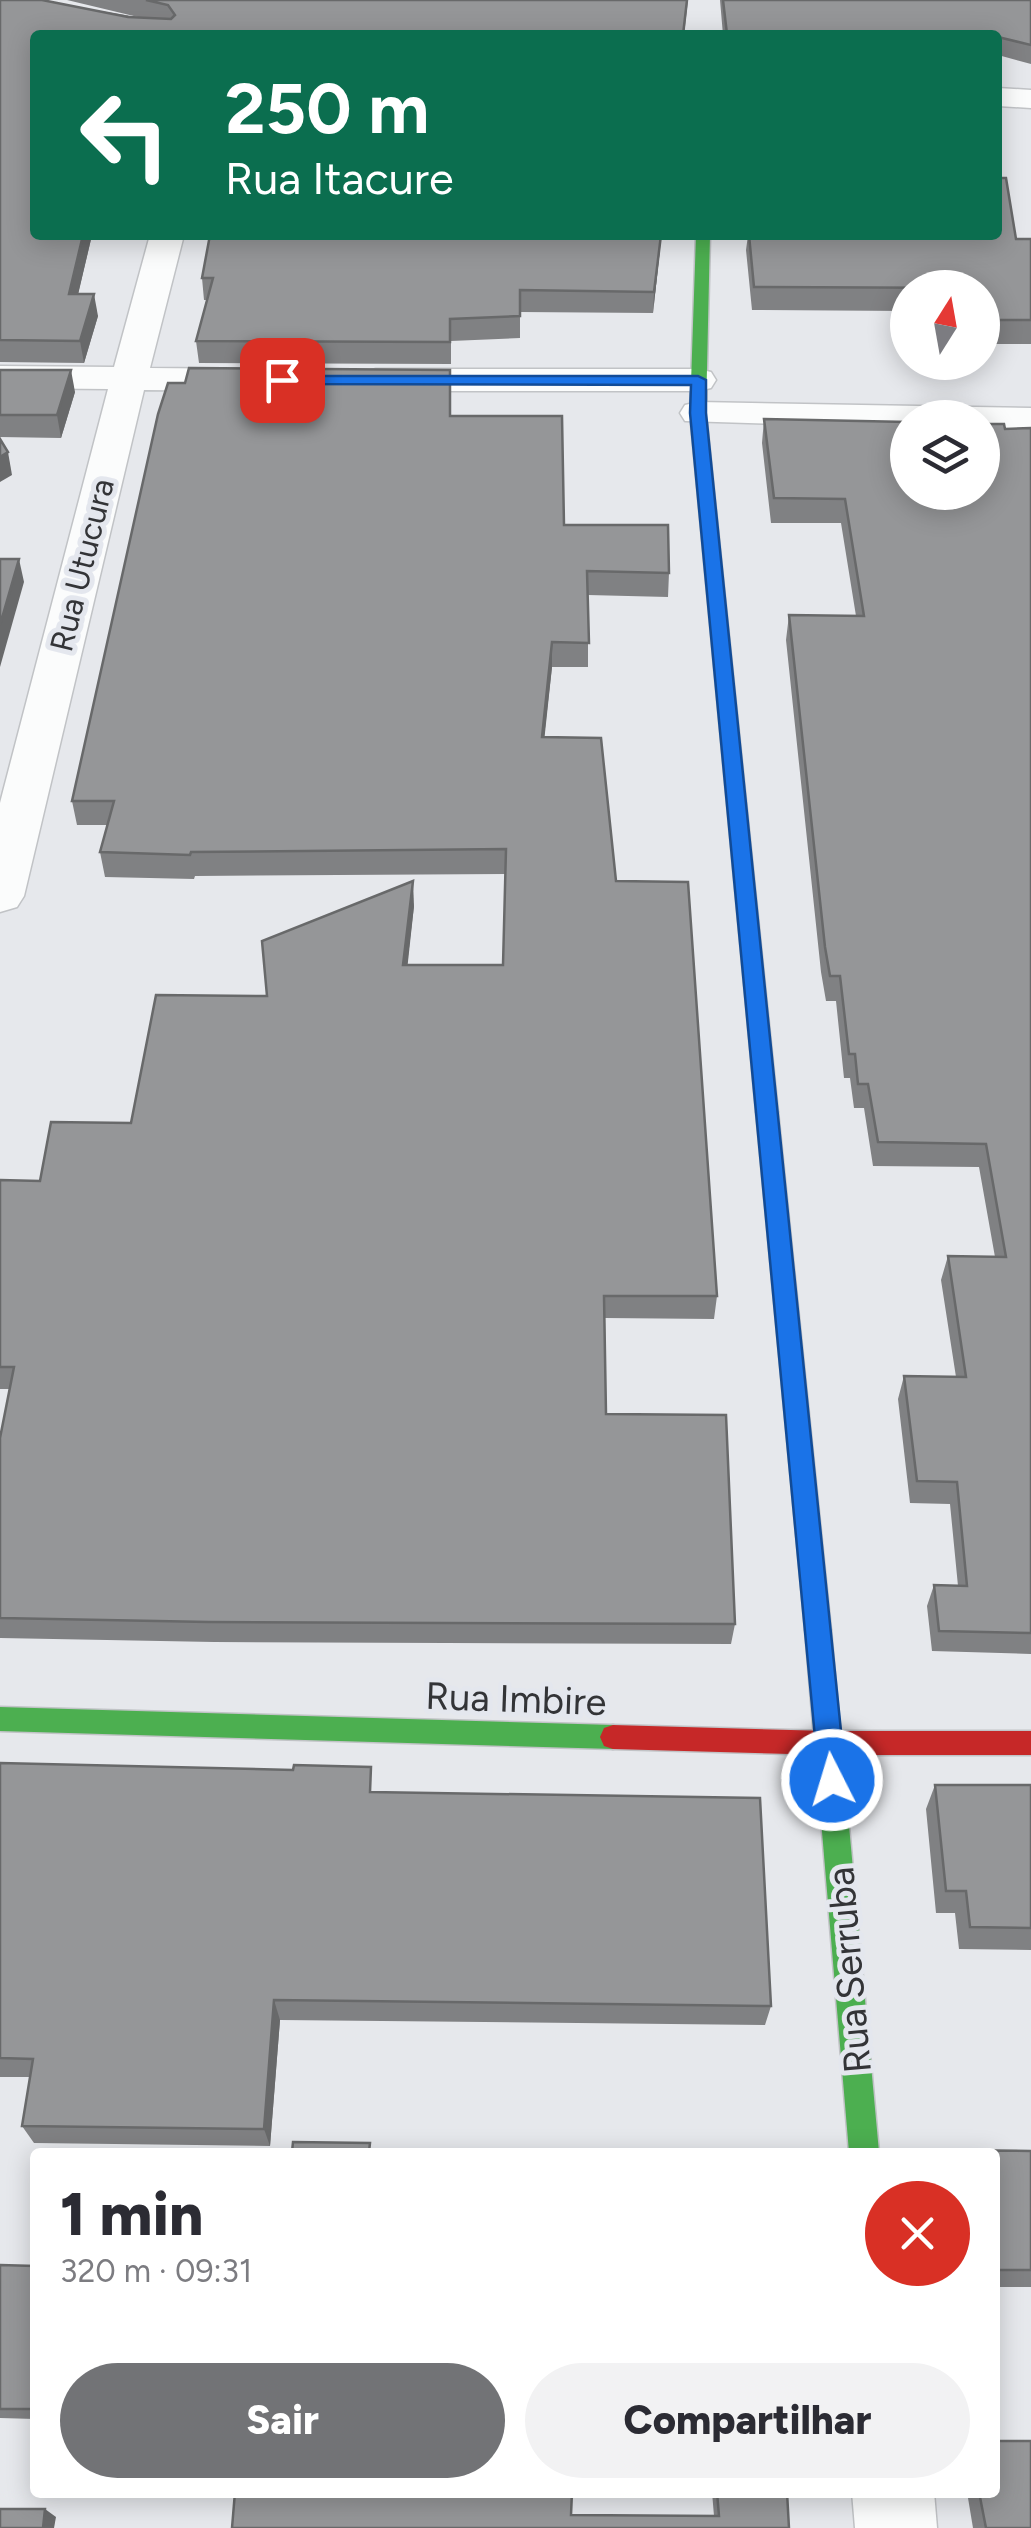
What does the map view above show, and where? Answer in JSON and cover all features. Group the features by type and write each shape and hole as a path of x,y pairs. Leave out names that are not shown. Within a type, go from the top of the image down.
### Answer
{"street":[{"path":"1002,97 1031,99"},
{"name":"Rua Utucura","path":"0,896 95,506 166,240"},
{"name":"Rua Serruba","path":"704,240 698,397 829,1743 864,2148"},
{"path":"0,377 287,380"},
{"path":"346,380 698,397 890,412"},
{"path":"1000,418 1031,418"},
{"name":"Rua Imbire","path":"0,1720 829,1743 1031,1743"},
{"path":"894,2498 896,2528"}],"building":[{"path":"0,0 42,0 128,17 171,19 175,15 168,5 146,0 687,0 684,30 30,30 30,240 82,240 69,294 94,294 80,341 0,340"},
{"path":"723,0 1031,0 1031,45 1002,38 1002,30 727,30"},
{"path":"1002,178 1006,178 1016,239 1031,239 1031,320 1000,320 1000,270 890,270 890,288 754,287 749,240 1002,240"},
{"path":"209,240 660,240 654,292 520,290 520,316 450,319 450,342 196,341 213,278 202,278"},
{"path":"189,368 450,370 450,416 562,416 564,525 668,525 669,573 587,571 589,643 552,642 542,737 601,738 616,881 688,882 717,1296 604,1296 606,1414 726,1415 735,1624 0,1618 0,1438 14,1367 0,1367 0,1180 40,1181 51,1122 131,1123 156,995 267,996 262,941 413,881 403,965 503,965 506,849 190,855 100,852 114,801 72,801 158,414 168,383 185,383"},
{"path":"0,370 71,370 57,415 0,415"},
{"path":"764,419 890,422 890,510 1000,510 1000,424 1005,429 1031,428 1031,1633 939,1631 934,1585 967,1586 957,1482 917,1481 904,1376 966,1377 948,1256 1006,1257 986,1144 878,1142 868,1084 858,1084 855,1054 849,1054 840,976 830,976 825,947 789,615 864,616 845,499 774,498"},
{"path":"0,439 8,452 0,457"},
{"path":"0,559 19,559 0,625"},
{"path":"0,1763 293,1770 294,1765 371,1767 370,1792 760,1798 771,2006 274,2000 264,2129 22,2126 33,2059 0,2058"},
{"path":"935,1785 1031,1785 1031,1928 970,1927 966,1891 946,1891"},
{"path":"293,2142 370,2143 369,2148 292,2148"},
{"path":"1000,2151 1031,2151 1031,2270 1000,2270"},
{"path":"0,2265 30,2266 30,2409 0,2409"},
{"path":"1000,2441 1031,2441 1031,2528 986,2528 980,2498 1000,2498"},
{"path":"234,2498 572,2498 571,2515 719,2516 718,2498 787,2498 789,2528 232,2528"},
{"path":"0,2509 45,2509 43,2528 0,2528"}],"traffic: fast":[{"path":"703,240 698,413 767,1112"},
{"path":"818,1630 864,2148"},
{"path":"0,1719 613,1737"}],"traffic: slow":[{"path":"767,1112 818,1630"}],"traffic: jam":[{"path":"613,1737 1031,1743"}],"route":[{"path":"282,380 698,380 698,413 832,1780"}]}
